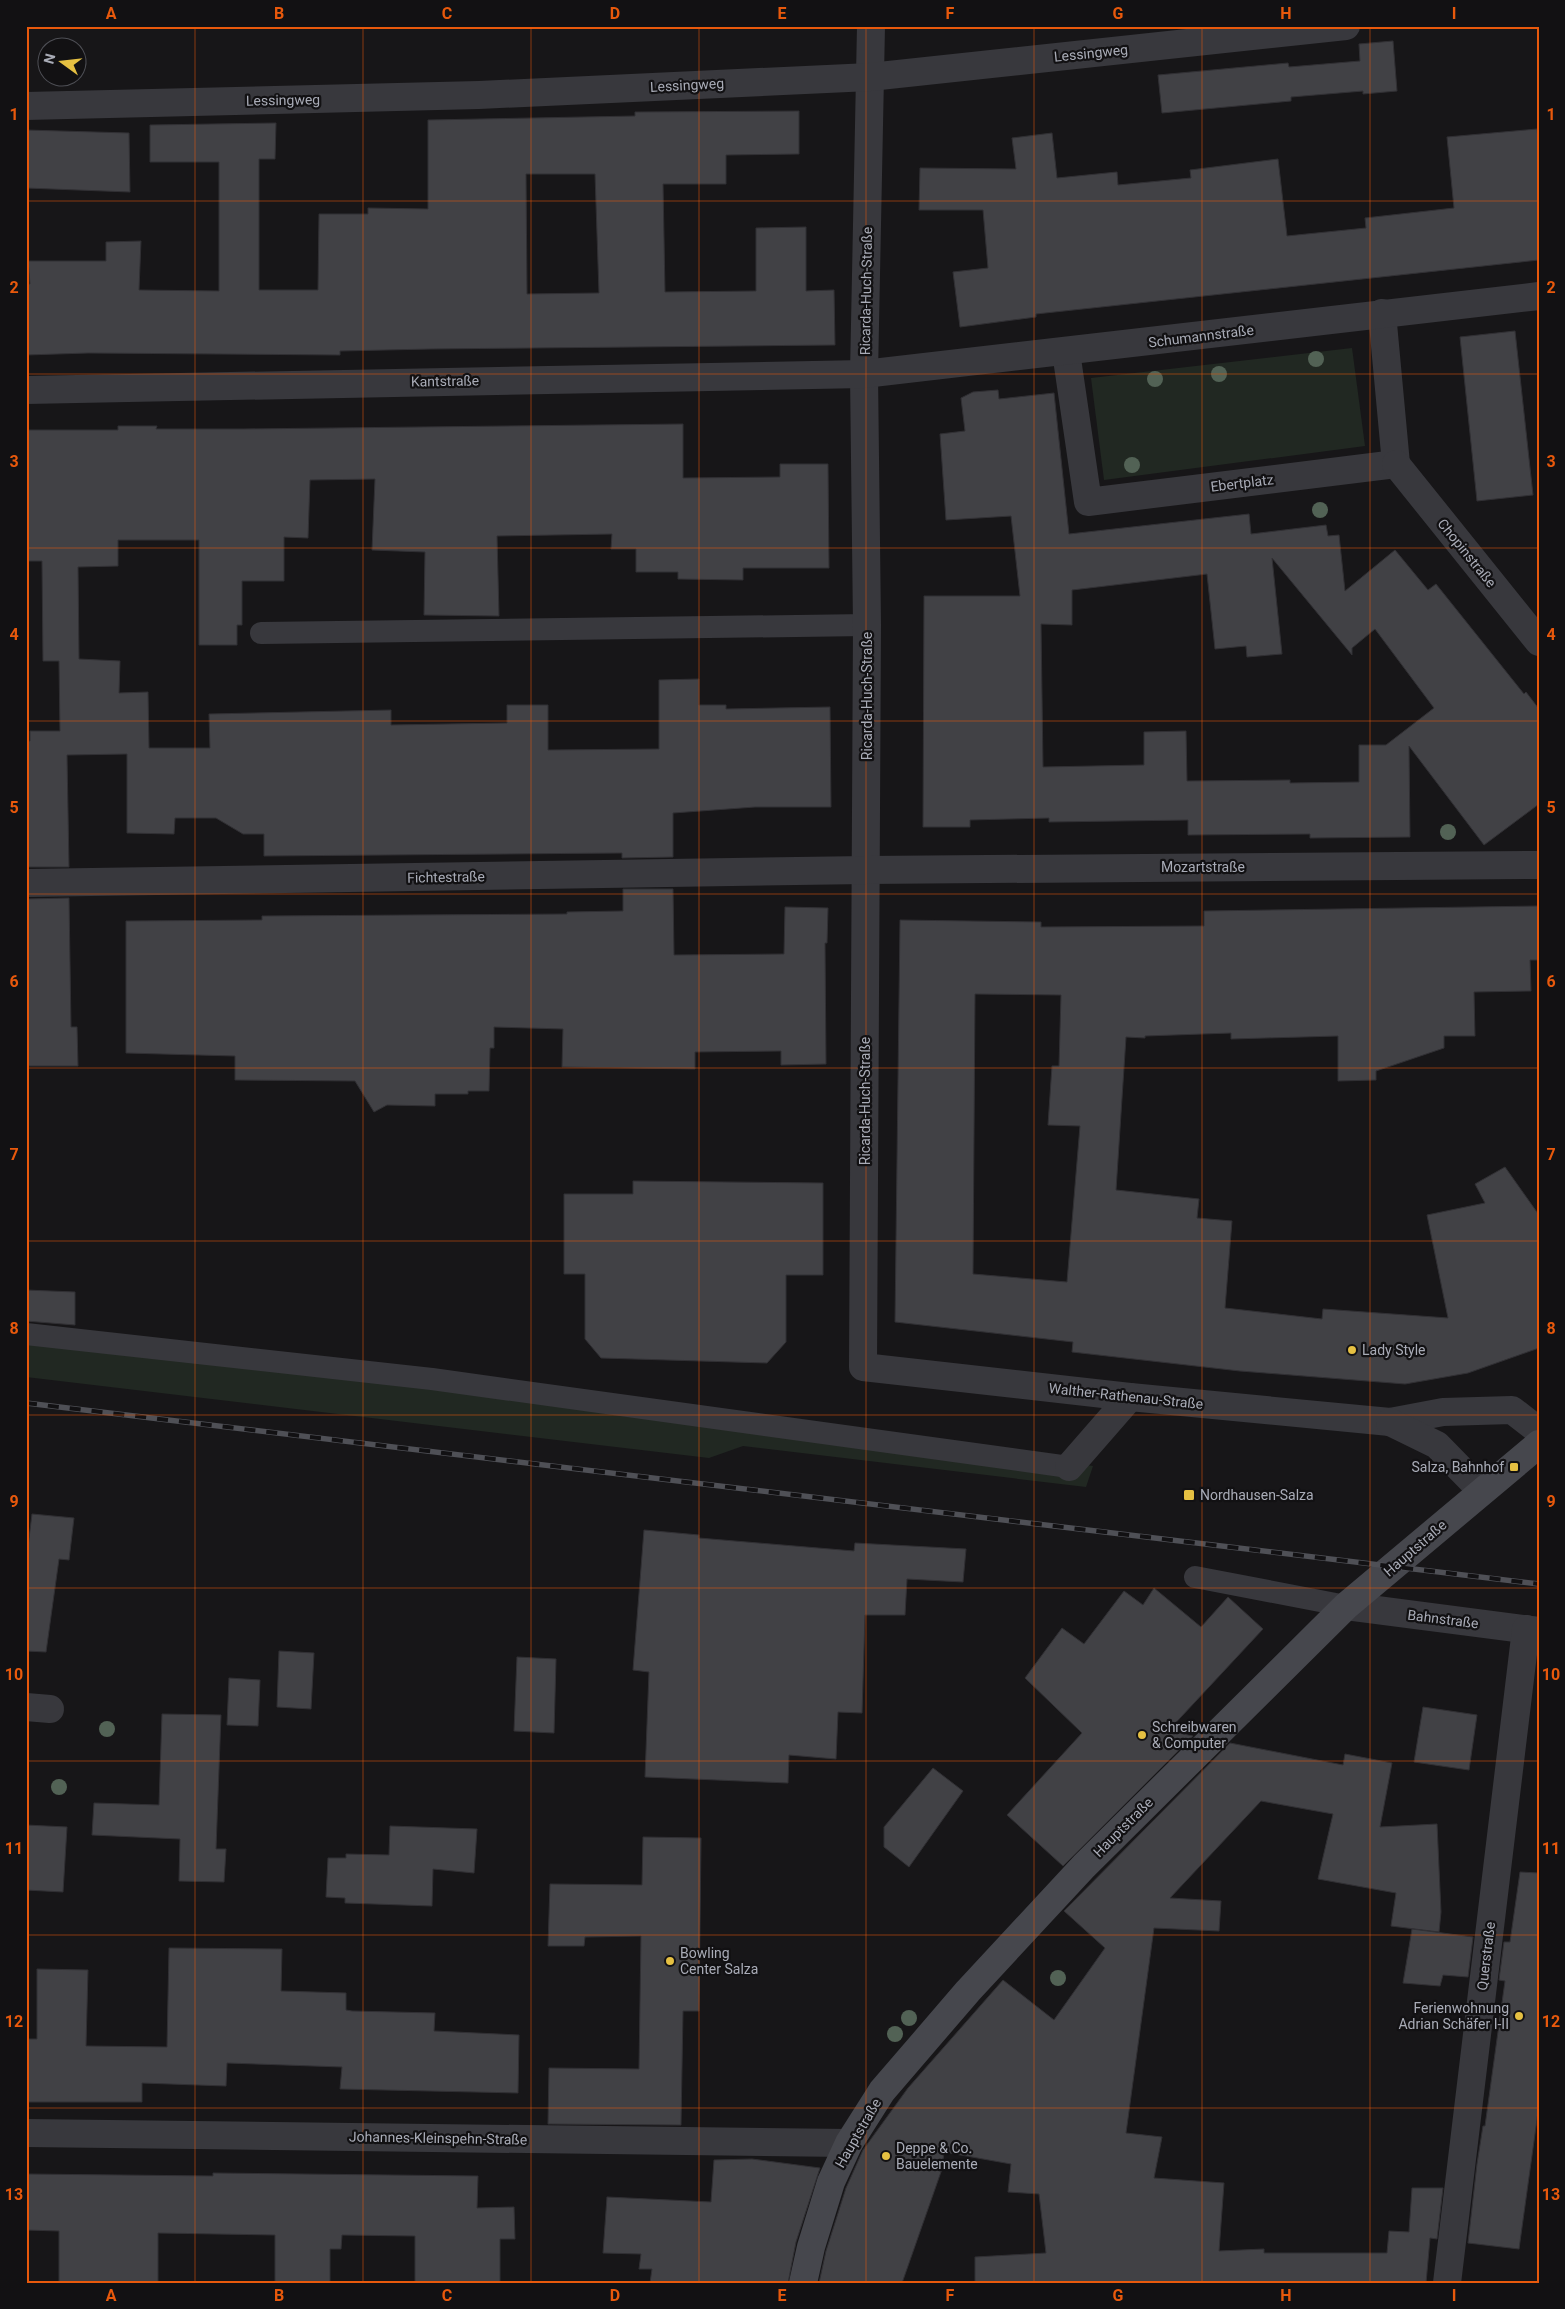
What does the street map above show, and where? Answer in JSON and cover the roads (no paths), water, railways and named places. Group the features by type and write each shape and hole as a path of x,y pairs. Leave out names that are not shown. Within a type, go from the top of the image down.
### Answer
{"street":[{"name":"Ricarda-Huch-Straße","path":"863,1367 867,625 864,374 871,26"},
{"name":"Lessingweg","path":"26,106 479,95 870,77 1346,26"},
{"name":"Schumannstraße","path":"864,374 1539,296"},
{"path":"1382,313 1396,464"},
{"name":"Ebertplatz","path":"1066,352 1088,502 1396,464"},
{"name":"Kantstraße","path":"26,390 864,374"},
{"name":"Chopinstraße","path":"1396,464 1539,642"},
{"name":"Mozartstraße","path":"866,870 1539,865"},
{"name":"Fichtestraße","path":"26,883 866,870"},
{"name":"Walther-Rathenau-Straße","path":"863,1367 1130,1397 1390,1422 1443,1412 1512,1410 1539,1431"},
{"path":"1069,1467 1130,1397"},
{"name":"Walther-Rathenau-Straße","path":"1390,1422 1437,1444 1482,1490"},
{"name":"Hauptstraße","path":"803,2283 811,2247 831,2182 849,2143 882,2091 968,1991 1084,1866 1346,1606 1539,1444"},
{"name":"Bahnstraße","path":"1346,1606 1532,1630"},
{"name":"Querstraße","path":"1447,2283 1532,1630"},
{"name":"Johannes-Kleinspehn-Straße","path":"26,2133 849,2143"}],"lane":[{"path":"261,633 867,625"},
{"path":"26,1334 432,1379 1069,1467"},
{"path":"1195,1578 1346,1606"}],"railway":[{"path":"26,1403 1539,1584"}],"place":[{"name":"Lady Style","path":"1352,1350"},
{"name":"Salza, Bahnhof","path":"1514,1467"},
{"name":"Nordhausen-Salza","path":"1189,1495"},
{"name":"Schreibwaren & Computer","path":"1142,1735"},
{"name":"Bowling Center Salza","path":"670,1961"},
{"name":"Ferienwohnung Adrian Schäfer I-II","path":"1519,2016"},
{"name":"Deppe & Co. Bauelemente","path":"886,2156"}]}
